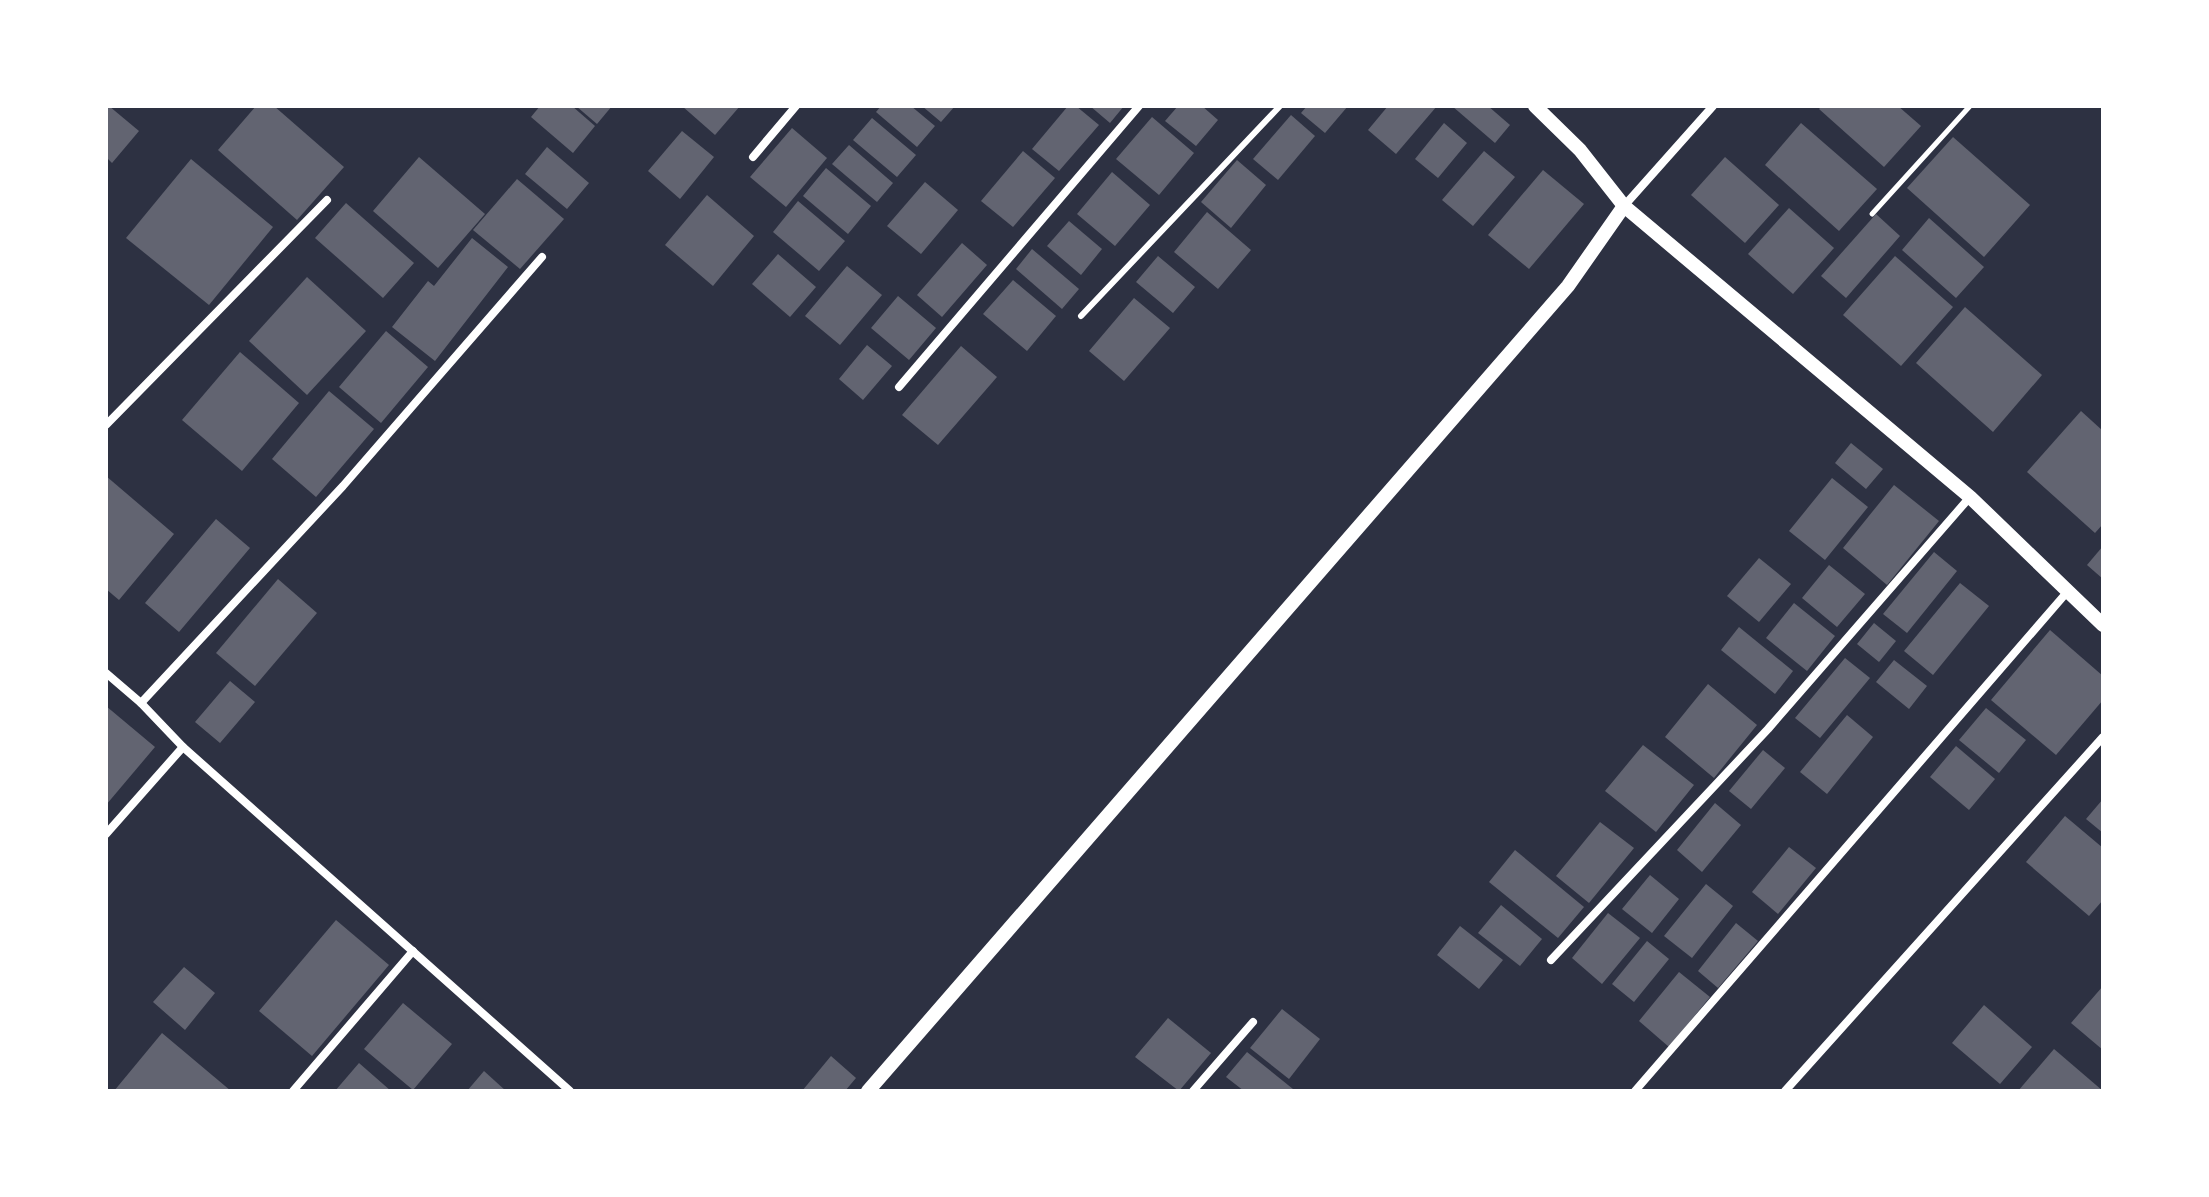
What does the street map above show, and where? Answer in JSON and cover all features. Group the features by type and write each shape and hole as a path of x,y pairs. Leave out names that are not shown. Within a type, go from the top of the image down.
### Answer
{"street":[{"path":"753,157 796,106"},
{"path":"899,387 1139,106"},
{"path":"1535,106 1580,150 1624,206 1970,497 2103,625"},
{"path":"868,1091 1568,286 1624,206 1713,106"},
{"path":"106,425 327,200"},
{"path":"141,703 343,486 542,257"},
{"path":"1551,960 1768,729 1970,497"},
{"path":"1635,1091 2068,591"},
{"path":"106,673 141,703 183,747 570,1091"},
{"path":"1785,1091 2103,737"},
{"path":"106,834 183,747"},
{"path":"293,1091 413,951"},
{"path":"1193,1091 1253,1022"}],"lane":[{"path":"1081,316 1280,106"}],"path":[{"path":"1872,214 1970,106"}],"building":[{"path":"106,106 139,131 112,163 106,157"},
{"path":"256,106 274,106 344,167 297,220 218,150"},
{"path":"540,106 572,106 595,126 573,153 531,117"},
{"path":"576,106 612,106 597,124"},
{"path":"682,106 740,106 715,135"},
{"path":"881,106 911,106 935,126 917,147 876,112"},
{"path":"922,106 955,106 941,122"},
{"path":"1068,106 1076,106 1099,125 1059,171 1032,149"},
{"path":"1090,106 1124,106 1110,123"},
{"path":"1178,106 1202,106 1218,120 1196,146 1165,121"},
{"path":"1307,106 1348,106 1325,133 1301,113"},
{"path":"1388,106 1437,106 1396,154 1368,130"},
{"path":"1452,106 1488,106 1510,125 1495,143"},
{"path":"1822,106 1898,106 1921,126 1884,167 1819,109"},
{"path":"1291,115 1315,136 1278,180 1253,159"},
{"path":"1152,117 1194,153 1159,195 1116,159"},
{"path":"872,118 916,155 897,177 853,140"},
{"path":"1444,123 1467,143 1438,178 1415,159"},
{"path":"1801,123 1877,189 1839,231 1765,165"},
{"path":"792,128 827,158 786,207 750,177"},
{"path":"682,131 714,157 680,199 648,171"},
{"path":"1953,137 2030,205 1984,257 1907,188"},
{"path":"849,145 893,183 877,202 832,164"},
{"path":"547,147 589,183 567,209 525,174"},
{"path":"1023,151 1055,178 1013,227 981,201"},
{"path":"1484,151 1515,177 1473,226 1442,200"},
{"path":"419,157 485,214 438,268 373,211"},
{"path":"1725,157 1779,205 1745,243 1691,195"},
{"path":"191,159 273,227 209,305 126,238"},
{"path":"1237,160 1266,185 1231,228 1201,202"},
{"path":"826,168 871,206 848,234 803,196"},
{"path":"1543,170 1584,204 1529,269 1488,235"},
{"path":"1112,172 1150,205 1115,246 1077,214"},
{"path":"517,179 564,219 520,269 473,230"},
{"path":"925,182 958,210 921,254 887,226"},
{"path":"707,195 754,236 713,286 665,245"},
{"path":"798,201 845,241 819,271 773,232"},
{"path":"346,203 414,263 383,298 315,238"},
{"path":"1789,208 1834,248 1793,294 1748,254"},
{"path":"1207,212 1251,250 1218,289 1174,252"},
{"path":"1876,214 1900,236 1846,298 1821,276"},
{"path":"1929,218 1984,267 1956,298 1902,250"},
{"path":"1069,221 1102,249 1081,275 1047,246"},
{"path":"472,238 508,267 435,361 392,327 428,281 434,286"},
{"path":"962,243 987,265 942,317 917,295"},
{"path":"1032,249 1079,289 1062,309 1016,269"},
{"path":"778,254 816,287 790,317 752,284"},
{"path":"1158,256 1195,287 1173,313 1136,282"},
{"path":"1895,256 1953,307 1901,366 1843,315"},
{"path":"847,266 882,295 840,345 805,316"},
{"path":"307,277 366,331 307,395 249,341"},
{"path":"1013,280 1056,316 1027,351 983,314"},
{"path":"898,296 936,328 909,360 871,328"},
{"path":"1134,298 1170,328 1124,381 1089,351"},
{"path":"1965,307 2042,375 1993,432 1916,363"},
{"path":"386,331 428,367 381,423 339,387"},
{"path":"867,345 892,366 863,400 839,379"},
{"path":"961,346 997,377 938,445 902,415"},
{"path":"240,352 299,403 242,471 182,420"},
{"path":"329,391 374,429 316,497 272,459"},
{"path":"2081,411 2103,431 2103,524 2095,533 2027,472"},
{"path":"1851,443 1883,469 1866,489 1835,463"},
{"path":"106,476 174,534 119,600 106,589"},
{"path":"1832,478 1868,507 1825,560 1789,531"},
{"path":"1894,485 1939,521 1887,585 1843,548"},
{"path":"216,519 250,548 179,632 145,603"},
{"path":"2103,546 2103,579 2087,565"},
{"path":"1934,552 1957,571 1907,633 1883,614"},
{"path":"1759,558 1791,584 1759,622 1727,596"},
{"path":"1829,565 1865,594 1837,627 1802,598"},
{"path":"278,579 317,613 255,686 216,653"},
{"path":"1960,583 1989,606 1933,675 1904,651"},
{"path":"1794,603 1835,636 1807,671 1766,638"},
{"path":"1874,623 1896,641 1879,662 1857,644"},
{"path":"1739,627 1793,671 1775,694 1721,650"},
{"path":"2050,630 2103,676 2103,700 2056,755 1991,700"},
{"path":"1845,658 1870,678 1820,738 1795,718"},
{"path":"1894,660 1927,686 1909,709 1876,682"},
{"path":"230,681 255,702 220,743 195,722"},
{"path":"1708,684 1757,725 1714,778 1665,737"},
{"path":"106,706 155,747 106,805"},
{"path":"1986,708 2026,740 1999,773 1959,740"},
{"path":"1847,715 1873,737 1827,794 1800,772"},
{"path":"1643,745 1694,785 1656,832 1605,791"},
{"path":"1956,746 1995,779 1969,810 1930,777"},
{"path":"1763,750 1785,768 1751,809 1729,791"},
{"path":"2103,799 2103,833 2086,819"},
{"path":"1715,803 1741,825 1702,872 1677,850"},
{"path":"2065,816 2103,848 2103,900 2089,916 2026,862"},
{"path":"1600,822 1634,848 1589,903 1556,876"},
{"path":"1789,847 1816,868 1778,914 1752,892"},
{"path":"1515,850 1584,907 1558,938 1489,882"},
{"path":"1650,875 1679,899 1652,933 1622,909"},
{"path":"1706,884 1733,906 1692,958 1664,936"},
{"path":"1501,905 1542,939 1520,966 1478,933"},
{"path":"1608,913 1640,938 1602,984 1572,958"},
{"path":"336,920 389,965 312,1056 259,1011"},
{"path":"1736,923 1758,941 1718,988 1698,971"},
{"path":"1460,926 1503,960 1479,989 1437,955"},
{"path":"1647,941 1669,959 1634,1002 1612,984"},
{"path":"184,967 215,993 185,1030 153,1002"},
{"path":"1679,972 1710,997 1669,1047 1639,1021"},
{"path":"2103,986 2103,1050 2071,1023"},
{"path":"403,1003 452,1044 413,1090 364,1049"},
{"path":"1984,1005 2032,1047 2000,1084 1952,1043"},
{"path":"1282,1009 1320,1039 1289,1079 1250,1048"},
{"path":"1168,1018 1211,1053 1179,1091 1135,1057"},
{"path":"162,1033 231,1091 114,1091"},
{"path":"2054,1049 2103,1091 2018,1091"},
{"path":"1247,1052 1293,1089 1244,1091 1226,1077"},
{"path":"831,1056 856,1078 845,1091 802,1091"},
{"path":"359,1063 391,1091 335,1091"},
{"path":"484,1071 506,1091 467,1091"}]}
